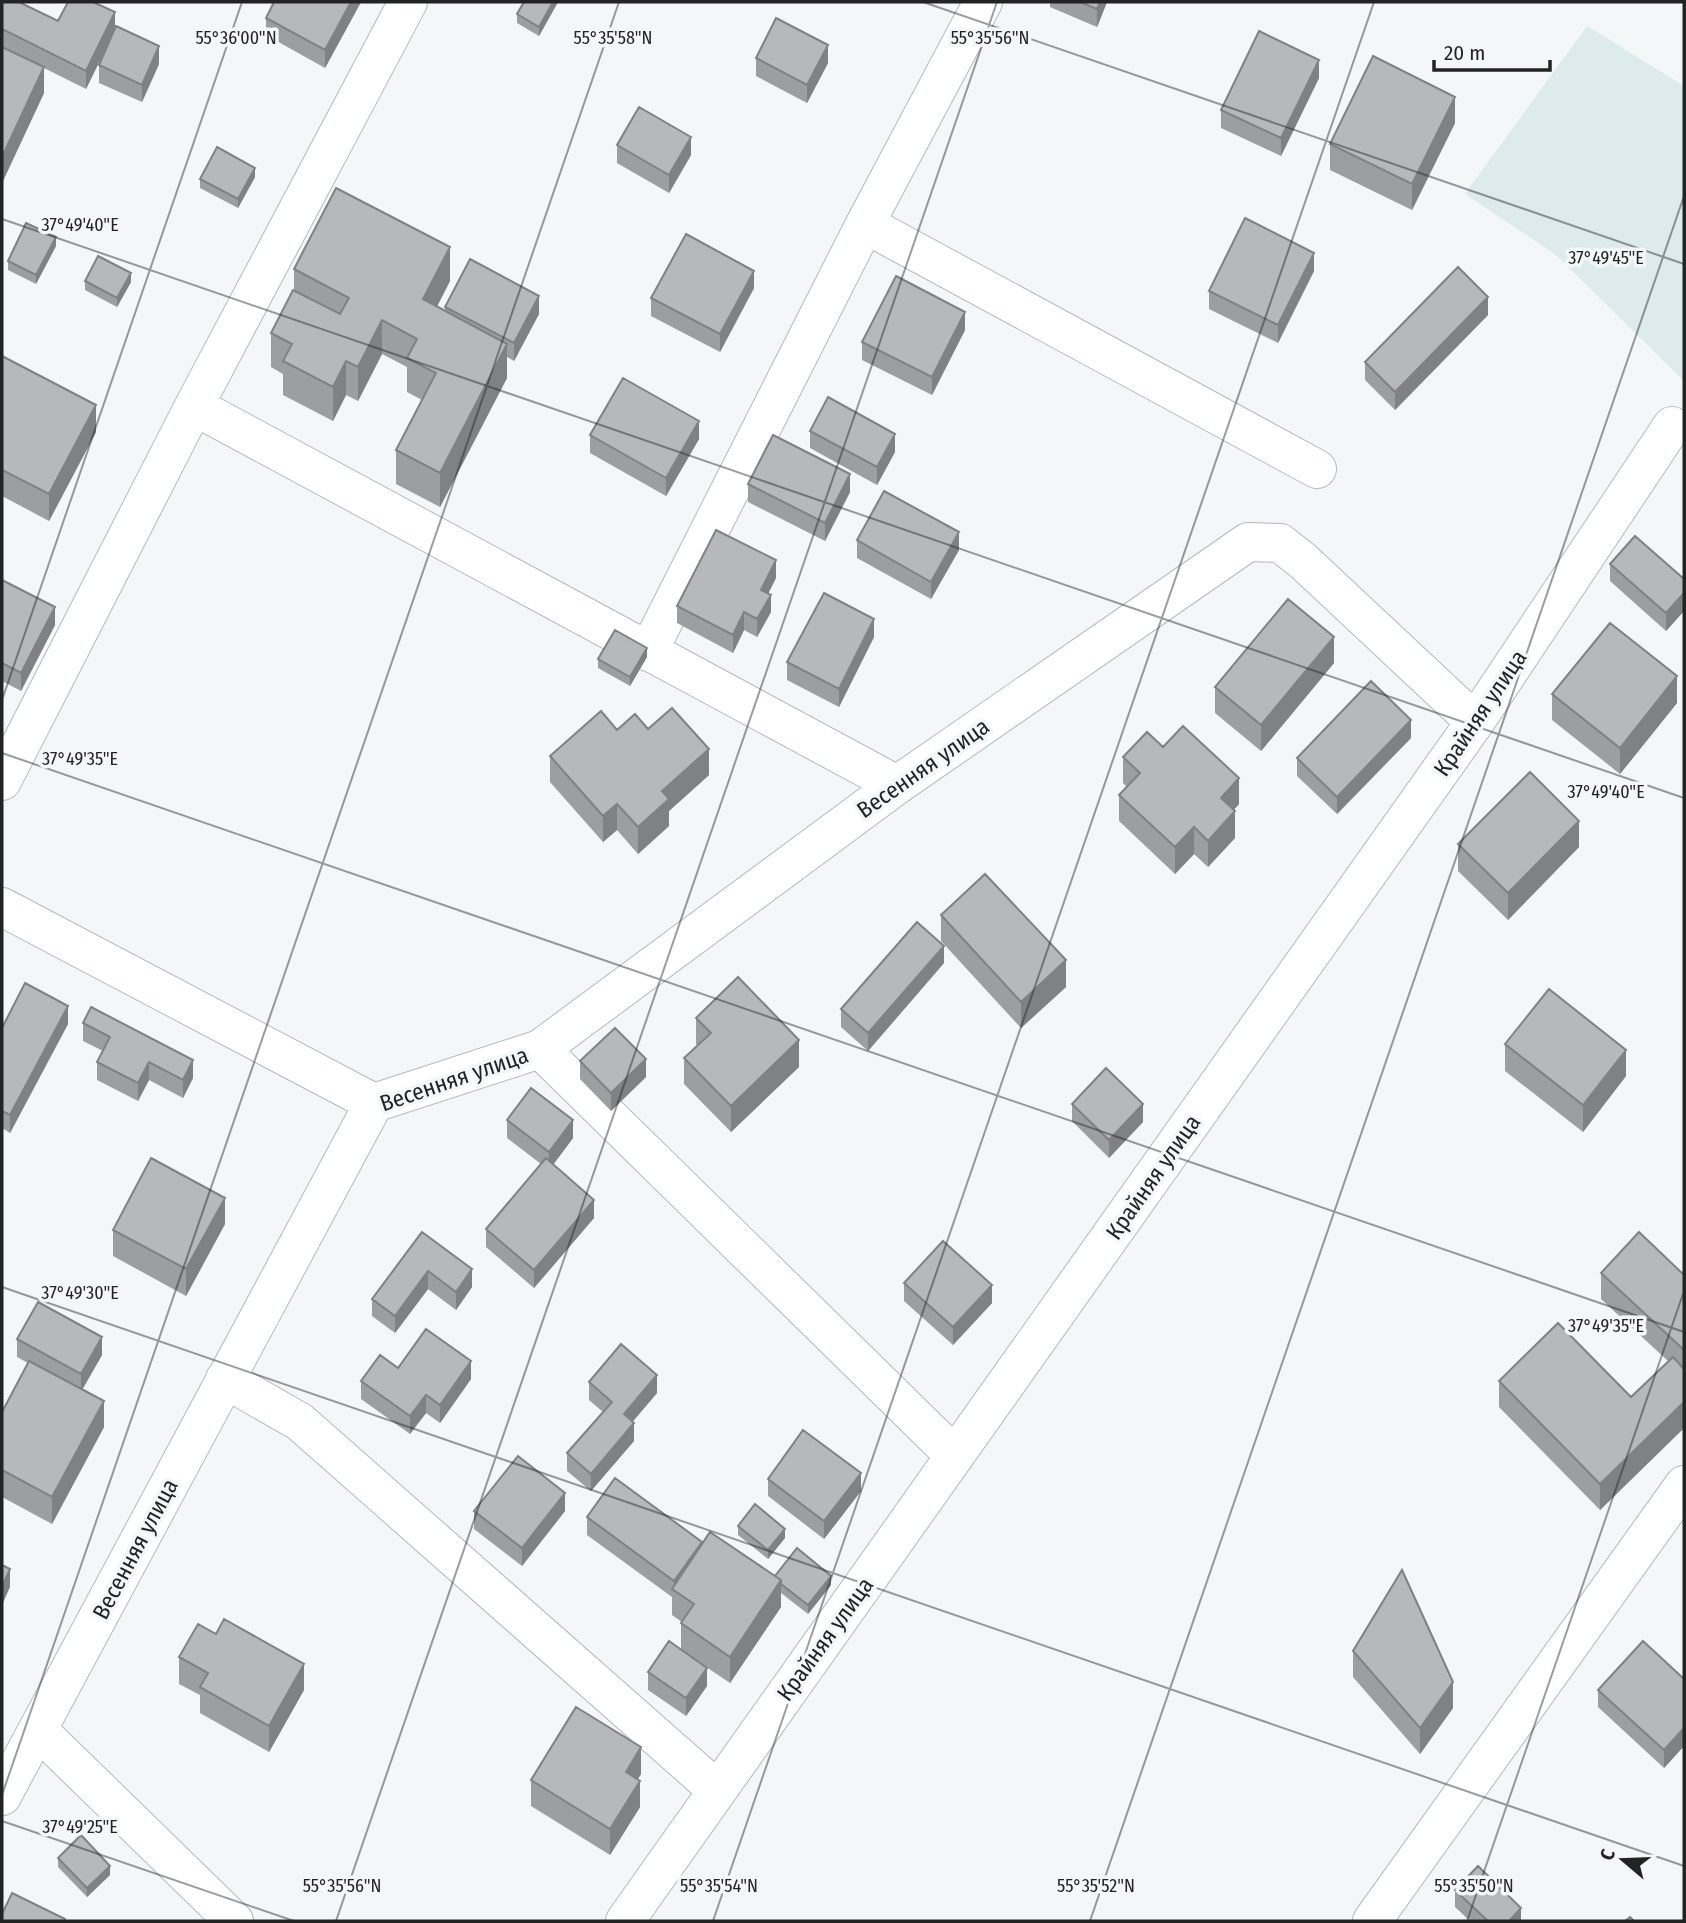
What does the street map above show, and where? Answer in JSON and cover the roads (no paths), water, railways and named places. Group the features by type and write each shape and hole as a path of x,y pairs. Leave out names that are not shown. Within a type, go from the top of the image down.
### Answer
{"street":[{"path":"2,781 194,406 408,2"},
{"path":"648,652 865,224 983,2"},
{"path":"865,224 1317,469"},
{"path":"194,406 897,785"},
{"name":"Крайняя улица","path":"625,1921 716,1789 955,1457 1475,722 1672,426"},
{"name":"Весенняя улица","path":"2,1797 373,1103 540,1049 897,785 1248,542 1280,543 1303,561 1475,722"},
{"path":"2,907 373,1103"},
{"path":"540,1049 955,1457"},
{"path":"225,1379 300,1422 716,1789"},
{"path":"1372,1921 1684,1485"},
{"path":"38,1730 234,1921"}]}
